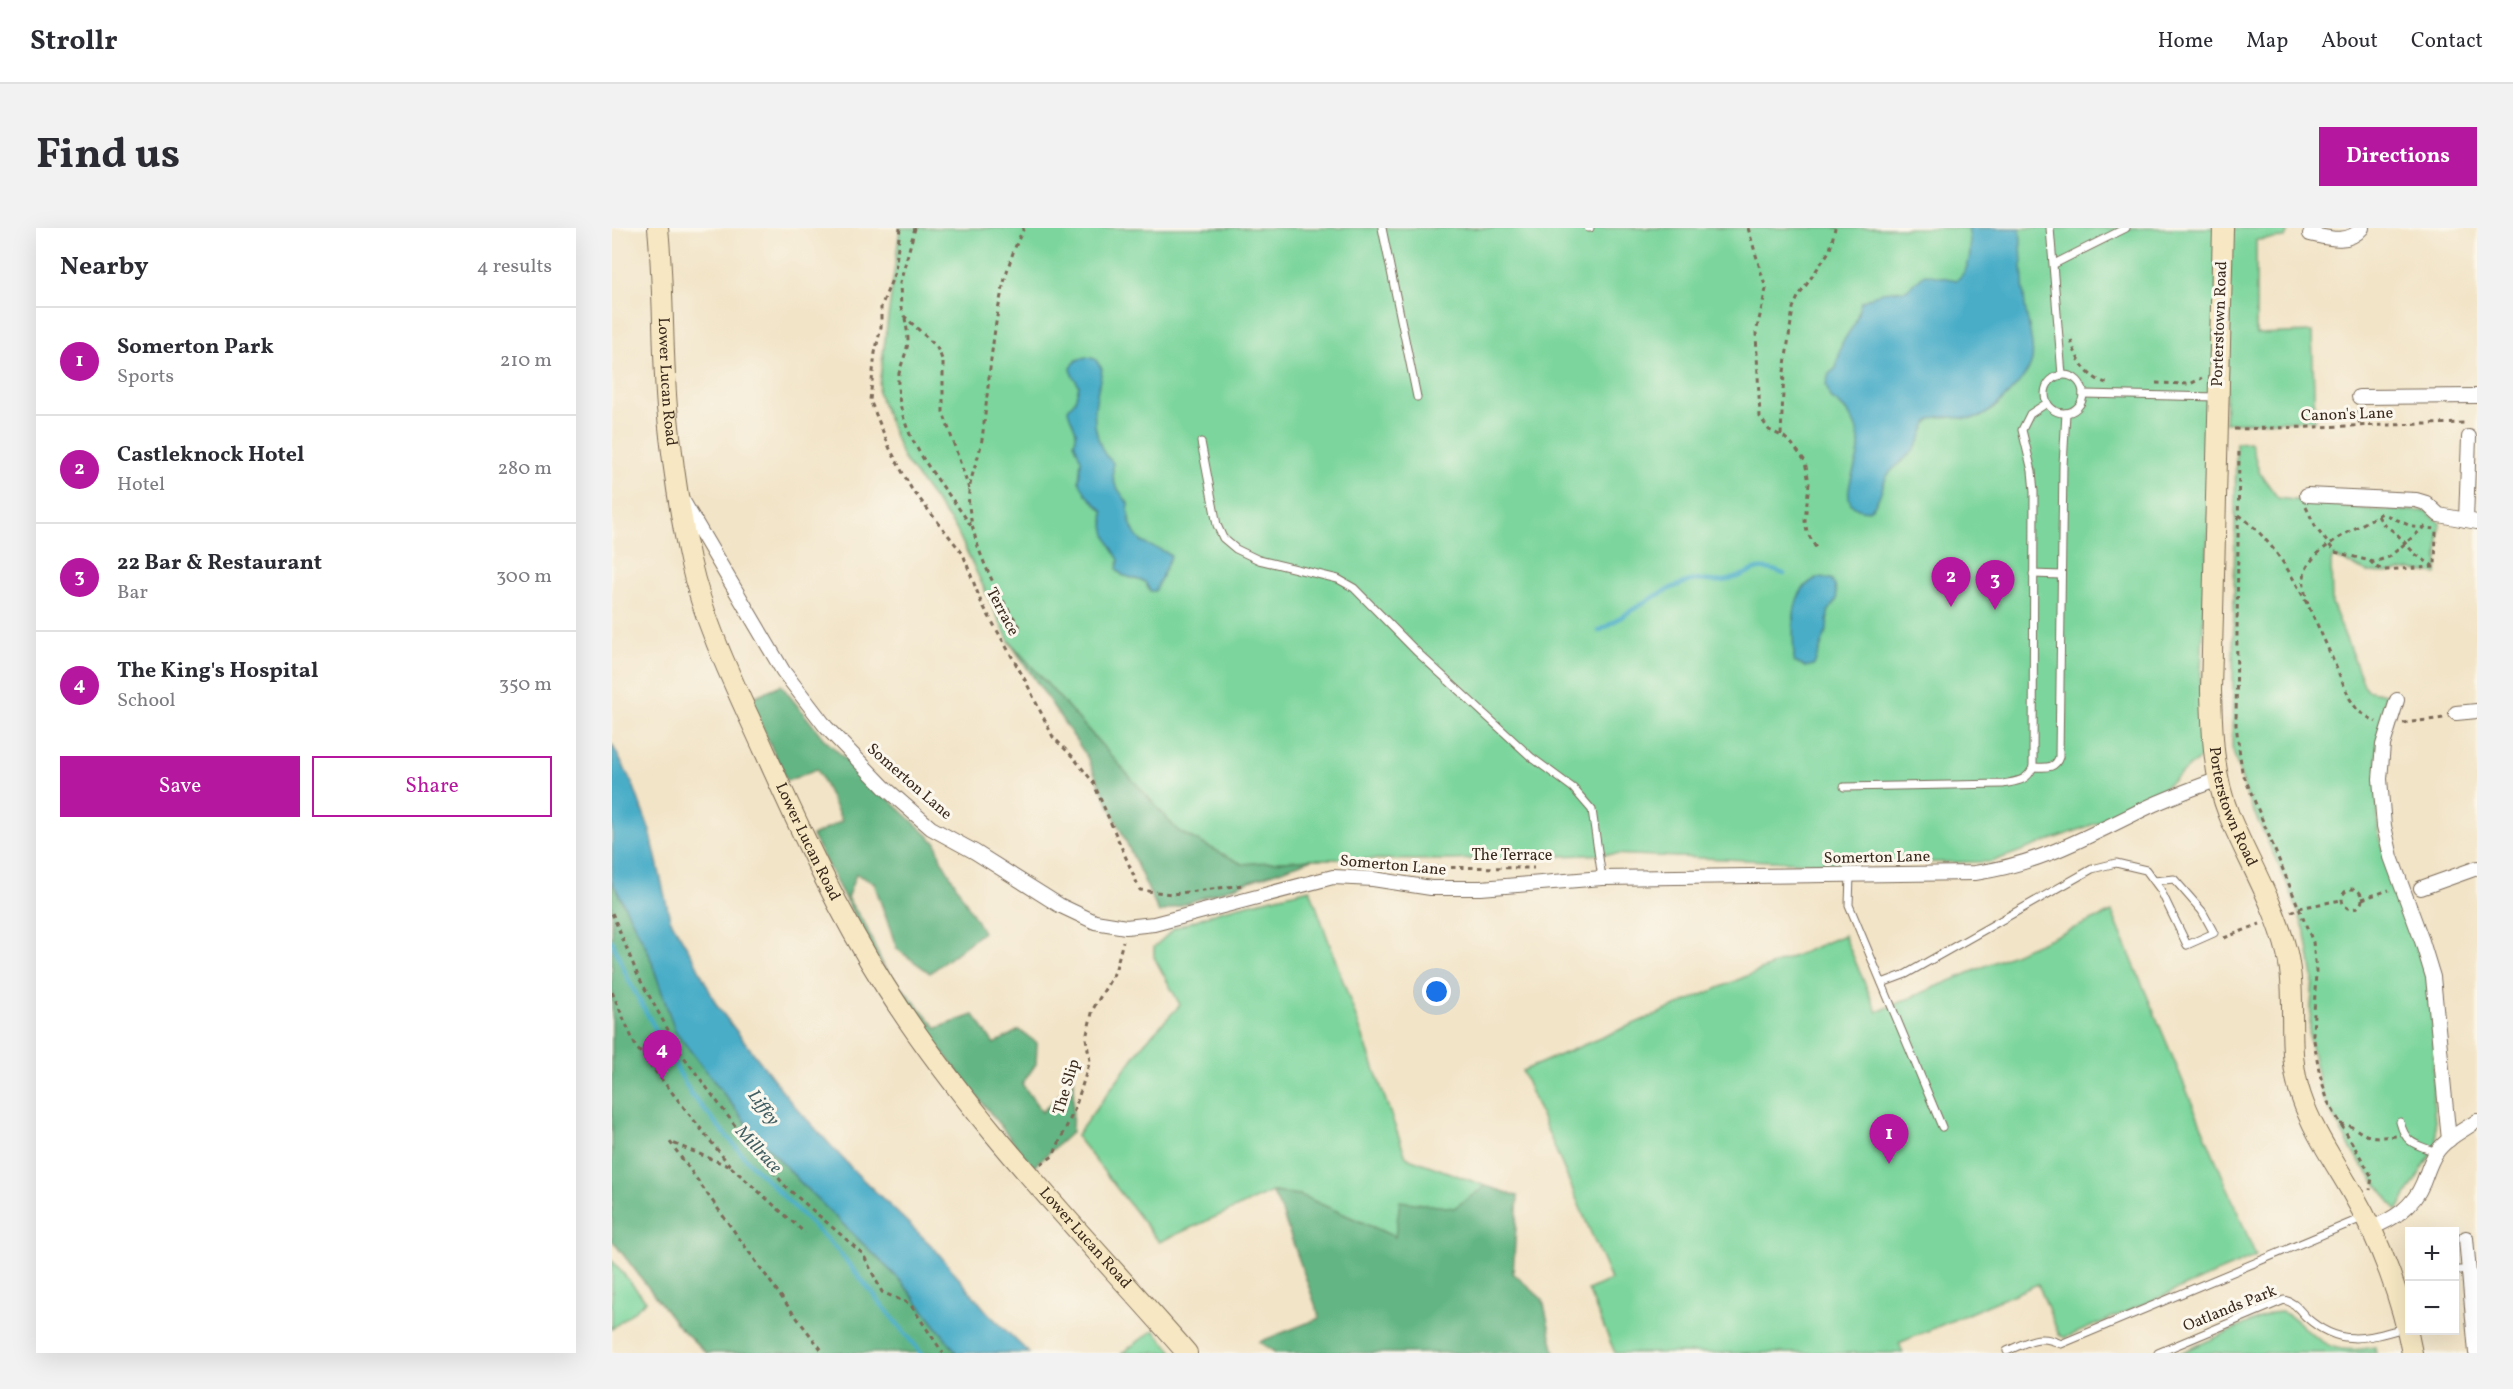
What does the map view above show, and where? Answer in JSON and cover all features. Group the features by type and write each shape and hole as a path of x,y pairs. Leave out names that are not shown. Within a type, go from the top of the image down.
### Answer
{"street":[{"name":"Lower Lucan Road","path":"658,228 662,270 667,406 676,492 691,565 709,622 739,696 839,909 885,986 973,1107 1027,1173 1187,1353"},
{"name":"Porterstown Road","path":"2223,228 2211,690 2212,737 2219,779 2228,813 2276,919 2287,953 2292,986 2292,1035 2295,1067 2301,1096 2331,1157 2368,1222 2405,1323"},
{"path":"2310,234 2345,239 2356,235 2362,228"},
{"path":"2359,397 2477,396"},
{"path":"2307,495 2426,503 2439,515 2471,521 2469,437"},
{"name":"Somerton Lane","path":"676,492 684,499 783,670 826,727 884,787 931,828 975,852 1059,905 1095,922 1126,927 1154,924 1333,877 1373,879 1431,888 1481,888 1602,878 1975,873 2004,869 2035,860 2101,832 2164,800 2219,779"},
{"path":"2397,700 2382,754 2381,790 2384,826 2391,857 2433,976 2449,1140"},
{"path":"2456,713 2477,711"},
{"path":"2421,888 2477,868"},
{"path":"2368,1222 2394,1219 2422,1187 2437,1152 2449,1140 2477,1120"},
{"path":"2466,1238 2461,1270 2476,1353"},
{"name":"Porterstown Road","path":"2408,1335 2412,1353"}],"lane":[{"path":"1382,228 1417,397"},
{"path":"2050,228 2062,375"},
{"path":"2054,264 2126,228"},
{"path":"2062,375 2079,382 2083,394 2080,404 2066,413 2055,411 2044,397 2047,385 2062,375"},
{"path":"2083,394 2218,397"},
{"path":"1844,787 2004,784 2026,779 2033,767 2034,481 2022,430 2030,414 2047,403"},
{"path":"2033,767 2050,768 2056,764 2059,757 2062,465 2066,413"},
{"path":"1201,442 1217,525 1223,538 1236,549 1259,560 1338,579 1354,588 1418,653 1531,757 1573,788 1592,810 1602,878"},
{"path":"2033,574 2061,574"},
{"path":"1882,983 1906,974 2092,869 2116,863 2146,870 2154,880 2187,945 2214,933 2202,911 2175,879 2154,880"},
{"path":"1850,875 1849,905 1942,1127"},
{"path":"2400,1122 2403,1134 2408,1141 2437,1152"},
{"path":"2007,1351 2041,1338 2048,1338 2061,1344 2368,1222"},
{"name":"Oatlands Park","path":"2158,1353 2284,1300 2291,1301 2307,1318 2327,1332 2342,1337 2371,1338 2405,1329"}],"path":[{"name":"Terrace","path":"900,228 895,272 881,307 881,327 875,352 870,400 890,449 911,489 963,554 981,602 1025,680 1053,737 1073,757 1092,782 1140,890 1172,894 1245,885"},
{"path":"915,228 900,283 901,308 908,342 899,371 898,384 910,434 925,464 972,528"},
{"path":"1020,627 996,588 972,528 968,502 982,440 1005,284 1024,228"},
{"path":"1748,228 1766,289 1756,333 1760,417 1769,430 1781,435 1792,444 1808,470 1809,491 1805,521 1807,532 1816,548"},
{"path":"1781,435 1784,372 1793,308 1830,250 1835,228"},
{"path":"904,316 936,346 940,354 943,362 943,412 970,491"},
{"path":"2060,341 2071,340 2077,358 2090,374 2104,382 2115,383"},
{"path":"2146,383 2190,384 2203,378 2209,371 2218,370"},
{"name":"Canon's Lane","path":"2217,430 2465,423"},
{"path":"2240,452 2236,725 2238,751 2242,771 2313,942 2316,971 2313,1034 2319,1071 2328,1102 2372,1177 2368,1222"},
{"path":"2307,495 2305,504 2308,514 2329,546 2335,552 2370,561 2389,556 2439,515"},
{"path":"2309,612 2303,585 2305,571 2314,558 2329,546 2405,500"},
{"path":"2383,513 2399,522 2436,530 2435,567"},
{"path":"2239,514 2269,544 2300,591 2358,711 2379,723 2391,724 2455,717 2456,713"},
{"path":"2378,516 2383,524 2415,554 2423,557 2435,567"},
{"path":"2370,561 2383,570 2435,567"},
{"name":"The Terrace","path":"1391,867 1539,868"},
{"path":"2349,889 2358,891 2362,899 2359,906 2352,909 2343,905 2341,900 2344,891 2349,889"},
{"path":"612,913 638,976 681,1053 736,1127 786,1186 863,1254 882,1292 910,1304 943,1353"},
{"name":"The Slip","path":"1027,1173 1053,1156 1075,1108 1090,1061 1086,1038 1093,1009 1115,972 1126,927"},
{"path":"612,992 636,1047 731,1167 805,1233"},
{"path":"2340,1124 2347,1124 2367,1135 2382,1137 2403,1134"},
{"path":"731,1167 670,1142 790,1310 824,1353"}],"green space":[{"path":"900,228 2221,228 2214,429 2200,687 2204,755 2159,791 2097,823 1991,862 1814,863 1610,854 1452,860 1313,859 1242,864 1178,831 1009,641 956,529 903,458 878,392"},
{"path":"2231,228 2289,228 2285,238 2256,240 2256,334 2312,332 2315,420 2225,423"},
{"path":"2251,442 2259,472 2278,498 2374,510 2426,511 2440,523 2437,574 2411,570 2386,573 2367,572 2333,556 2331,562 2332,603 2366,690 2386,694 2377,747 2378,830 2392,883 2428,978 2434,1038 2433,1099 2437,1144 2397,1211 2354,1154 2322,1096 2309,1038 2313,978 2306,934 2290,890 2247,797 2232,748 2236,443"},
{"path":"1009,641 1178,831 1242,864 1313,859 1159,913 1086,755"},
{"path":"781,685 823,738 936,843 941,859 983,932 930,973 897,949 874,883 856,874 847,898 865,924 884,967 937,1028 974,1015 994,1044 1019,1030 1037,1043 1036,1064 1022,1084 1042,1112 1074,1080 1072,1132 1033,1167 917,1020 876,957 812,836 842,821 817,769 787,781 749,699"},
{"path":"612,881 648,951 675,1031 751,1129 802,1184 902,1282 957,1353 706,1353 677,1325 612,1240"},
{"path":"1310,889 1406,1157 1486,1186 1454,1208 1401,1202 1396,1237 1300,1195 1272,1192 1159,1242 1076,1136 1145,1042 1180,1005 1154,957 1154,947 1175,928 1220,911"},
{"path":"2112,912 2256,1256 2065,1338 2059,1335 2038,1284 1899,1343 1903,1353 1615,1353 1588,1290 1611,1280 1522,1071 1844,935 1877,1012"},
{"path":"1486,1186 1518,1196 1513,1273 1543,1300 1555,1353 1276,1353 1259,1342 1320,1318 1282,1212 1272,1192 1300,1195 1395,1237 1400,1201 1454,1208"},
{"path":"612,1260 646,1301 612,1329"},
{"path":"2281,1312 2329,1345 2354,1350 2375,1347 2376,1353 2180,1353 2271,1313"},
{"path":"1154,1330 1174,1353 1122,1353"}],"water":[{"path":"1968,228 2020,228 2024,296 2031,336 2031,364 2007,395 1983,415 1971,419 1938,417 1928,422 1916,447 1887,476 1874,505 1865,511 1858,509 1852,505 1849,492 1858,455 1859,438 1844,408 1830,398 1826,384 1829,374 1836,368 1842,343 1855,323 1861,302 1882,292 1906,290 1925,274 1957,280 1962,275 1970,256"},
{"path":"1086,357 1095,359 1102,369 1095,411 1096,431 1104,453 1113,463 1113,478 1116,486 1129,505 1128,514 1133,529 1141,541 1171,556 1155,591 1150,591 1145,582 1122,575 1117,569 1119,560 1107,537 1103,511 1086,494 1079,481 1081,460 1074,442 1076,434 1068,409 1075,401 1079,385 1072,375 1071,367 1077,360"},
{"path":"1817,578 1831,579 1835,586 1837,599 1828,612 1827,630 1814,665 1805,667 1794,662 1794,614 1800,593 1807,584"},
{"name":"Liffey","path":"612,744 634,787 650,831 670,919 694,959 717,1006 792,1103 855,1172 934,1248 987,1312 1029,1353 957,1353 902,1282 802,1184 751,1129 675,1031 648,951 612,881"}],"waterway":[{"path":"1599,631 1655,597 1690,581 1722,581 1757,569 1773,570 1784,574"},
{"name":"Millrace","path":"612,941 629,981 691,1094 747,1160 839,1252 921,1353"}],"place":[{"name":"Castleknock Hotel","path":"1951,607"},
{"name":"22 Bar & Restaurant","path":"1995,610"},
{"name":"The King's Hospital","path":"662,1080"},
{"name":"Somerton Park","path":"1889,1164"}]}
